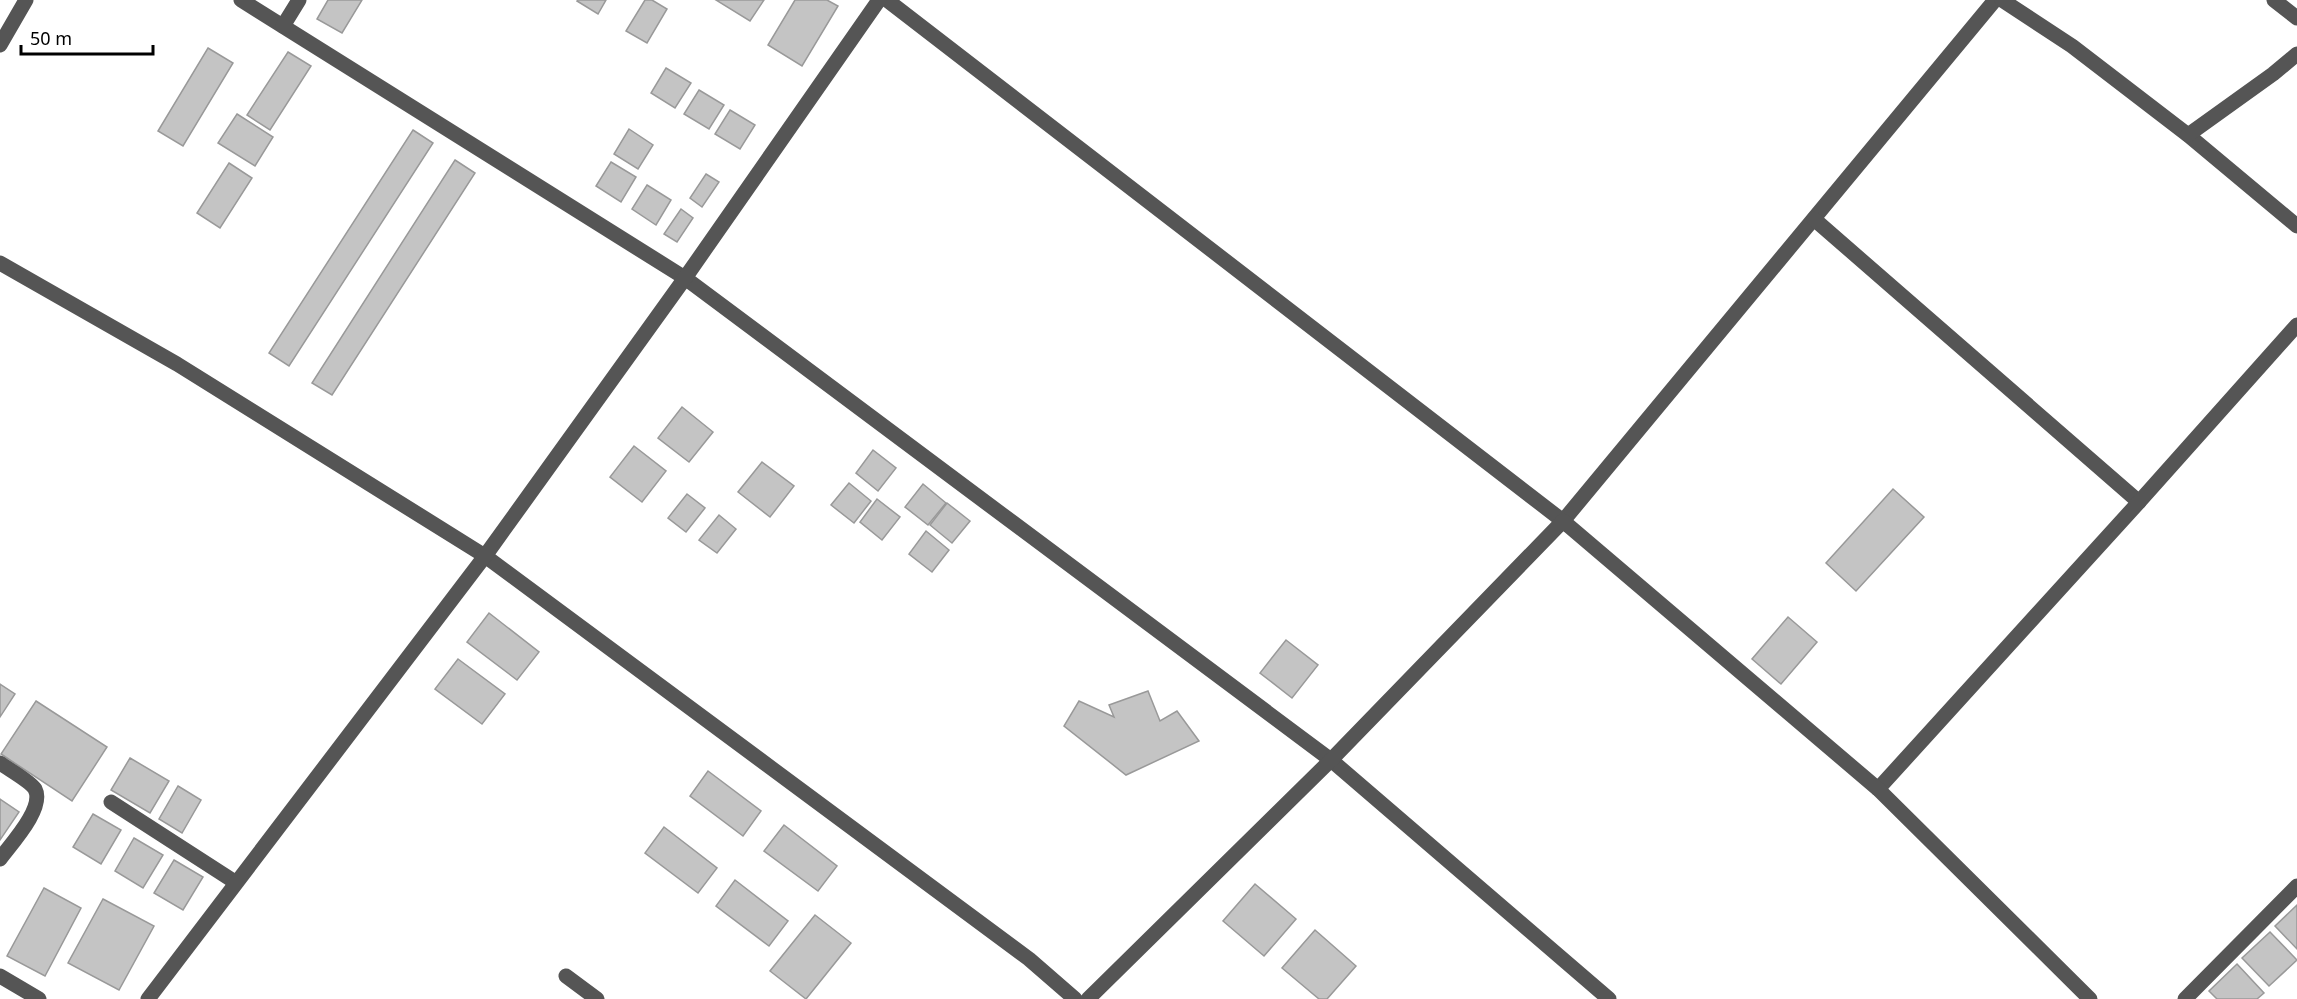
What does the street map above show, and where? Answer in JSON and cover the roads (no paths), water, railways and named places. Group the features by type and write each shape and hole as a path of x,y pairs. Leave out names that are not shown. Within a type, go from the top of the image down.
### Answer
{"street":[{"path":"0,45 26,0"},
{"path":"241,0 686,278 1331,760 1609,999"},
{"path":"283,26 299,0"},
{"path":"148,999 485,556 686,278 879,0"},
{"path":"887,0 1563,521 1878,789 2090,999"},
{"path":"1088,999 1331,760 1563,521 1995,0"},
{"path":"2002,0 2072,46 2188,135 2297,226"},
{"path":"2274,0 2297,18"},
{"path":"2188,135 2297,54"},
{"path":"1814,219 2139,502"},
{"path":"0,263 177,364 485,556 1029,959 1075,999"},
{"path":"1878,789 2297,325"},
{"path":"0,763 34,788 38,799 35,811 0,859"},
{"path":"111,802 236,882"},
{"path":"2185,999 2297,886"},
{"path":"0,976 39,999"},
{"path":"566,976 597,999"}]}
